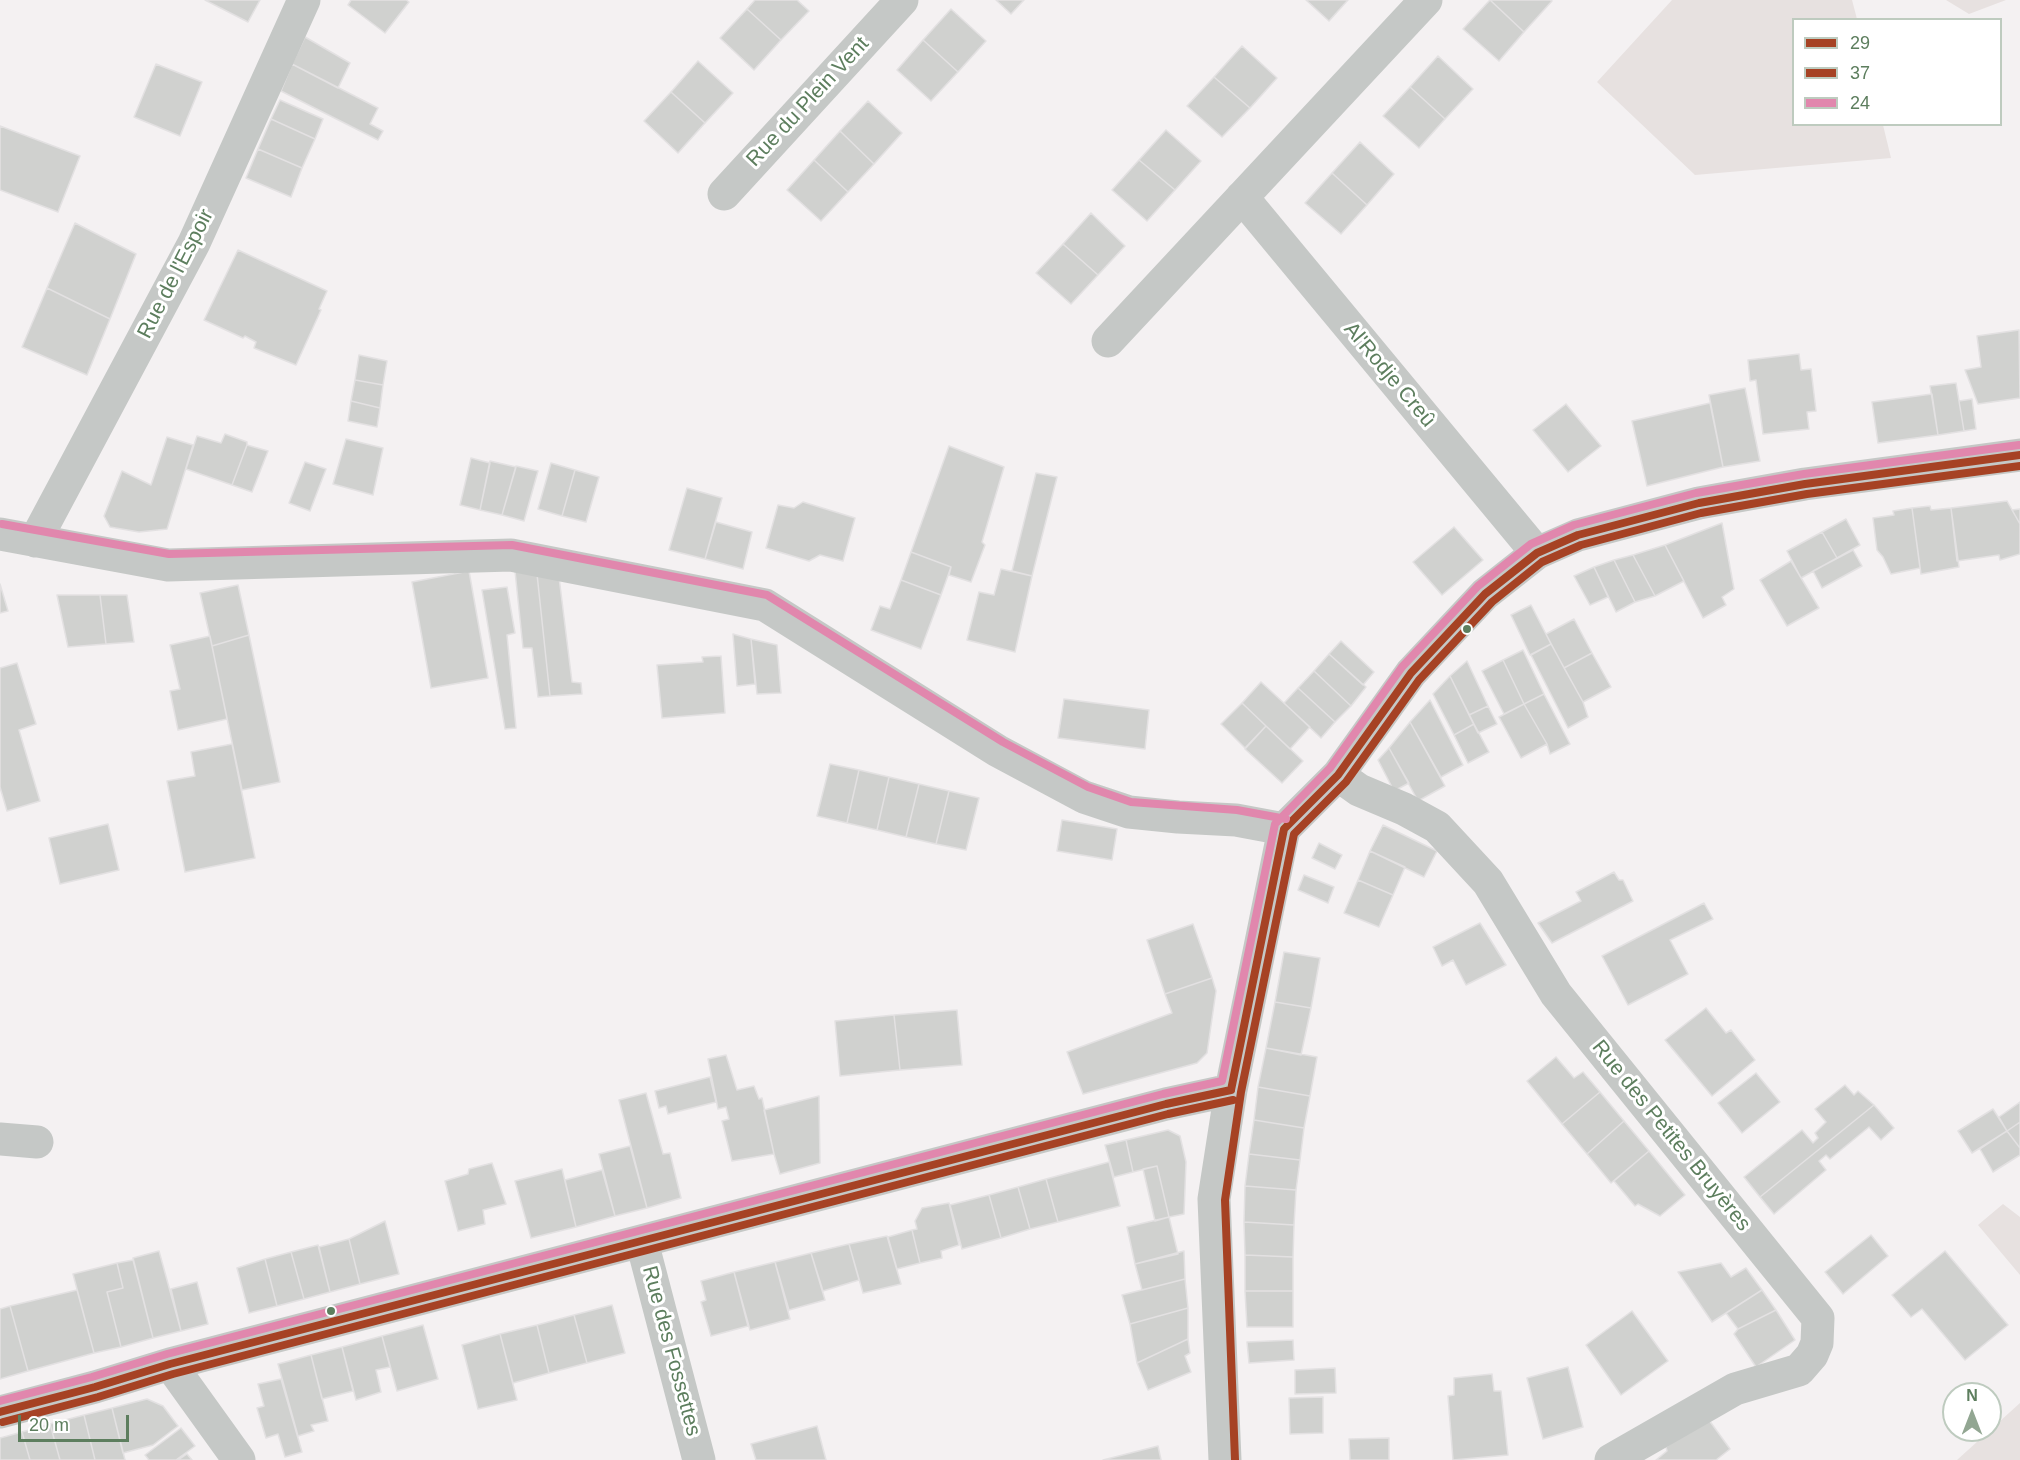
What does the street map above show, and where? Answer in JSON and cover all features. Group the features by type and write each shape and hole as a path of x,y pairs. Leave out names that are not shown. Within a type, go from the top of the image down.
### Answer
{"street":[{"name":"Rue de l'Espoir","path":"35,541 194,243 304,0"},
{"path":"1108,341 1426,0"},
{"name":"Rue du Plein Vent","path":"724,194 892,4"},
{"name":"Al'Rodje Creû","path":"1242,197 1537,553"},
{"path":"1226,1460 1214,1199 1231,1090 1284,829 1338,775 1412,673 1485,594 1537,553 1578,536 1699,503 1805,484 2020,454"},
{"path":"0,534 168,565 511,555 765,605 998,751 1084,797 1129,812 1236,820 1284,829"},
{"name":"Rue des Petites Bruyères","path":"1338,775 1359,790 1404,809 1437,827 1488,882 1556,994 1818,1318 1817,1343 1812,1355 1799,1370 1735,1389 1611,1460"},
{"path":"0,1412 170,1364 1166,1104 1231,1090"},
{"path":"0,1139 37,1142"},
{"name":"Rue des Fossettes","path":"642,1242 699,1460"},
{"path":"170,1364 239,1460"}],"shaded area":[{"path":"1672,0 1852,0 1857,18 1792,18 1792,126 1883,126 1891,158 1695,175 1597,82"},
{"path":"1946,0 2006,0 1969,14"},
{"path":"2003,1204 2020,1217 2020,1275 1978,1225"},
{"path":"2020,1403 2020,1460 1957,1460 1977,1442 2002,1442 2002,1419"}],"building":[{"path":"205,0 260,0 248,22"},
{"path":"351,0 406,0 409,2 385,33 348,5"},
{"path":"755,0 797,0 809,11 781,40 747,9"},
{"path":"996,0 1024,0 1011,14"},
{"path":"1306,0 1348,0 1329,21"},
{"path":"1490,0 1550,0 1552,1 1524,32"},
{"path":"1490,0 1524,32 1499,61 1463,29"},
{"path":"747,9 781,40 754,70 720,38"},
{"path":"951,9 986,41 958,72 923,40"},
{"path":"305,37 350,63 338,88 292,64"},
{"path":"923,40 958,72 931,101 897,70"},
{"path":"1242,46 1277,78 1250,108 1214,77"},
{"path":"1438,56 1473,89 1445,119 1410,87"},
{"path":"698,61 733,93 705,123 671,92"},
{"path":"156,64 202,82 180,136 134,117"},
{"path":"292,64 378,108 370,124 383,131 378,140 281,91"},
{"path":"1214,77 1250,108 1222,137 1187,106"},
{"path":"1410,87 1445,119 1419,148 1383,116"},
{"path":"671,92 705,123 678,153 644,121"},
{"path":"280,100 323,119 315,139 271,119"},
{"path":"868,101 902,133 874,164 840,131"},
{"path":"271,119 315,139 302,168 258,149"},
{"path":"0,126 80,156 58,212 0,190"},
{"path":"1166,130 1201,161 1175,190 1139,160"},
{"path":"840,131 874,164 848,192 814,160"},
{"path":"1360,142 1394,174 1367,205 1332,173"},
{"path":"258,149 302,168 291,197 246,178"},
{"path":"814,160 848,192 821,221 787,190"},
{"path":"1139,160 1175,190 1147,221 1112,190"},
{"path":"1332,173 1367,205 1341,234 1305,203"},
{"path":"1091,213 1125,246 1098,275 1063,244"},
{"path":"75,223 136,254 110,319 47,288"},
{"path":"1063,244 1098,275 1071,304 1036,273"},
{"path":"238,250 327,291 319,309 321,310 296,365 254,348 256,342 245,336 243,338 204,320"},
{"path":"47,288 110,319 87,375 22,347"},
{"path":"2019,330 2020,398 1978,404 1965,370 1981,367 1977,336"},
{"path":"1799,354 1801,370 1811,369 1816,411 1807,412 1809,429 1763,434 1756,380 1750,381 1748,360"},
{"path":"359,355 387,361 383,385 355,380"},
{"path":"355,380 383,385 380,408 351,401"},
{"path":"1956,383 1964,431 1938,435 1930,386"},
{"path":"1745,388 1760,461 1723,467 1709,395"},
{"path":"1932,394 1938,435 1878,443 1872,402"},
{"path":"1972,399 1976,429 1964,431 1959,401"},
{"path":"351,401 380,408 377,427 348,421"},
{"path":"1710,403 1723,467 1647,486 1632,421"},
{"path":"1566,404 1601,446 1568,472 1533,430"},
{"path":"225,434 247,442 232,485 186,469 197,436 221,443"},
{"path":"167,437 193,445 167,529 139,532 110,527 104,516 122,471 151,485"},
{"path":"346,439 383,448 373,495 333,484"},
{"path":"247,445 268,451 252,492 232,485"},
{"path":"949,446 1004,467 982,542 985,545 971,582 949,575 951,567 911,552"},
{"path":"471,458 490,463 480,510 460,505"},
{"path":"490,461 516,467 502,515 480,510"},
{"path":"305,462 326,469 310,511 289,503"},
{"path":"551,463 575,470 562,516 538,509"},
{"path":"516,466 538,471 524,521 502,515"},
{"path":"575,470 599,477 586,522 562,516"},
{"path":"1036,473 1057,477 1032,576 1012,571"},
{"path":"687,488 722,498 705,559 669,550"},
{"path":"2007,501 2020,524 2020,554 2000,560 1999,555 1957,561 1951,508"},
{"path":"803,502 855,518 843,561 820,555 809,561 766,548 778,505 794,508"},
{"path":"1930,506 1931,510 1951,508 1959,567 1921,574 1912,508"},
{"path":"1912,508 1920,568 1891,574 1877,550 1873,518 1894,515 1893,511"},
{"path":"2020,509 2020,524 2012,510"},
{"path":"1846,519 1860,545 1837,558 1822,532"},
{"path":"716,522 752,532 743,569 705,559"},
{"path":"1722,523 1734,589 1722,597 1726,605 1703,618 1665,545"},
{"path":"1454,527 1483,560 1442,595 1413,562"},
{"path":"1822,532 1837,558 1801,578 1787,551"},
{"path":"1665,545 1684,581 1655,596 1633,555"},
{"path":"1853,550 1862,566 1822,588 1813,571"},
{"path":"911,552 951,567 941,595 901,580"},
{"path":"1633,555 1655,596 1635,602 1614,560"},
{"path":"1614,560 1635,602 1616,612 1594,567"},
{"path":"1791,561 1819,608 1787,626 1760,580"},
{"path":"1594,567 1608,597 1590,605 1574,576"},
{"path":"1001,569 1032,576 1015,652 967,640 979,592 994,595"},
{"path":"469,571 488,678 431,688 412,582"},
{"path":"515,571 537,574 550,696 538,697 532,648 523,648"},
{"path":"537,574 559,577 572,682 581,683 582,694 550,696"},
{"path":"901,580 941,595 921,649 871,630 880,606 890,609"},
{"path":"0,584 8,611 0,613"},
{"path":"238,585 249,635 212,646 200,593"},
{"path":"507,587 515,633 507,635 516,728 505,729 482,590"},
{"path":"57,595 100,595 106,644 68,647"},
{"path":"100,595 127,595 134,642 106,644"},
{"path":"1531,605 1551,644 1530,655 1511,615"},
{"path":"1574,619 1592,653 1564,668 1546,634"},
{"path":"733,634 751,639 755,684 737,686"},
{"path":"249,635 280,782 242,790 212,646"},
{"path":"210,636 227,719 178,730 170,691 180,689 170,645"},
{"path":"751,639 777,645 781,693 757,694"},
{"path":"1341,641 1374,672 1363,685 1329,654"},
{"path":"1551,644 1583,702 1588,717 1568,728 1531,655"},
{"path":"1523,650 1544,694 1524,704 1503,660"},
{"path":"1592,653 1611,687 1583,702 1564,668"},
{"path":"1329,654 1366,687 1351,706 1314,671"},
{"path":"721,656 725,713 662,718 657,665 703,662 702,657"},
{"path":"1503,660 1524,704 1504,714 1482,671"},
{"path":"1467,661 1488,706 1469,715 1450,676"},
{"path":"17,663 36,724 19,730 40,801 7,811 0,787 0,668"},
{"path":"1314,671 1351,706 1335,722 1298,688"},
{"path":"1450,676 1474,724 1454,735 1433,694"},
{"path":"1261,682 1310,727 1290,749 1242,703"},
{"path":"1298,688 1335,722 1321,738 1284,703"},
{"path":"1544,694 1570,744 1550,754 1547,744 1524,704"},
{"path":"1064,699 1149,710 1145,749 1058,738"},
{"path":"1430,700 1463,765 1441,777 1410,722"},
{"path":"1242,703 1266,726 1245,748 1221,724"},
{"path":"1524,704 1547,744 1521,758 1499,717"},
{"path":"1488,706 1497,724 1478,733 1469,715"},
{"path":"1410,722 1445,786 1418,801 1389,748"},
{"path":"1474,724 1489,752 1468,763 1454,735"},
{"path":"1266,726 1303,761 1282,783 1245,749"},
{"path":"232,744 255,858 185,872 167,781 195,776 191,752"},
{"path":"1389,748 1409,783 1394,791 1378,760"},
{"path":"830,764 859,770 847,823 817,816"},
{"path":"859,770 889,777 877,830 847,823"},
{"path":"889,777 919,784 906,837 877,830"},
{"path":"919,784 949,791 936,844 906,837"},
{"path":"949,791 979,798 966,850 936,844"},
{"path":"1062,820 1117,829 1112,860 1057,851"},
{"path":"108,824 119,870 60,884 49,838"},
{"path":"1383,825 1437,851 1424,877 1370,851"},
{"path":"1319,843 1342,855 1335,869 1312,858"},
{"path":"1370,851 1405,867 1393,895 1358,880"},
{"path":"1614,872 1619,880 1623,880 1633,901 1552,943 1538,923 1581,901 1576,892"},
{"path":"1304,875 1334,887 1328,903 1298,890"},
{"path":"1358,880 1393,895 1379,927 1344,913"},
{"path":"1704,903 1713,919 1670,940 1688,974 1628,1005 1602,956"},
{"path":"1480,923 1506,965 1466,985 1453,960 1442,966 1433,947"},
{"path":"1193,924 1212,978 1165,994 1147,940"},
{"path":"1284,952 1320,958 1311,1008 1275,1002"},
{"path":"1212,978 1216,991 1207,1053 1197,1063 1083,1094 1067,1052 1172,1013 1165,994"},
{"path":"1275,1002 1311,1008 1301,1055 1266,1048"},
{"path":"1706,1008 1726,1033 1731,1030 1755,1060 1712,1096 1665,1040"},
{"path":"957,1010 962,1065 900,1070 894,1015"},
{"path":"894,1015 900,1070 840,1076 835,1021"},
{"path":"1266,1048 1317,1057 1310,1096 1258,1087"},
{"path":"726,1055 737,1090 754,1086 759,1099 762,1098 774,1154 732,1161 722,1121 729,1119 726,1107 718,1109 708,1059"},
{"path":"1556,1057 1574,1078 1583,1072 1600,1092 1562,1124 1527,1081"},
{"path":"1756,1073 1780,1102 1742,1133 1718,1103"},
{"path":"710,1077 716,1102 668,1114 666,1106 659,1108 655,1091"},
{"path":"1845,1085 1854,1095 1858,1091 1874,1105 1760,1197 1744,1177 1802,1130 1813,1143 1818,1138 1815,1133 1826,1122 1815,1109"},
{"path":"1258,1087 1310,1096 1304,1128 1254,1120"},
{"path":"1600,1092 1624,1121 1587,1154 1562,1124"},
{"path":"646,1093 663,1154 670,1153 681,1198 647,1208 619,1100"},
{"path":"819,1096 820,1163 780,1174 764,1110"},
{"path":"2020,1102 2020,1122 2007,1131 1999,1117"},
{"path":"1874,1105 1894,1128 1881,1140 1869,1127 1830,1159 1826,1155 1819,1161 1826,1170 1774,1214 1760,1197"},
{"path":"1993,1109 2007,1131 1972,1153 1958,1131"},
{"path":"1254,1120 1304,1128 1300,1160 1249,1154"},
{"path":"1624,1121 1649,1151 1611,1183 1587,1154"},
{"path":"2020,1122 2020,1148 2007,1131"},
{"path":"1168,1130 1180,1136 1186,1162 1184,1214 1169,1217 1157,1166 1133,1172 1126,1140"},
{"path":"2007,1131 2020,1148 2020,1155 1993,1172 1980,1149"},
{"path":"1126,1140 1133,1172 1114,1177 1105,1145"},
{"path":"630,1146 647,1208 615,1216 599,1154"},
{"path":"1649,1151 1685,1195 1660,1216 1638,1204 1635,1206 1614,1181"},
{"path":"1249,1154 1300,1160 1296,1190 1245,1186"},
{"path":"1109,1162 1120,1206 1058,1222 1046,1179"},
{"path":"492,1163 506,1204 483,1210 485,1224 458,1231 445,1181 468,1174 469,1169"},
{"path":"1157,1166 1169,1217 1155,1221 1143,1169"},
{"path":"562,1169 576,1227 531,1238 515,1181"},
{"path":"602,1170 615,1216 576,1227 565,1180"},
{"path":"1046,1179 1058,1222 1030,1229 1018,1187"},
{"path":"1245,1186 1296,1190 1294,1225 1244,1222"},
{"path":"1018,1187 1030,1229 1001,1238 989,1195"},
{"path":"989,1195 1001,1238 962,1249 950,1205"},
{"path":"949,1203 959,1245 941,1251 942,1258 920,1263 912,1230 917,1229 915,1221 922,1208"},
{"path":"1169,1217 1178,1254 1135,1264 1127,1227"},
{"path":"385,1221 399,1274 360,1284 349,1239"},
{"path":"1244,1222 1294,1225 1293,1257 1245,1255"},
{"path":"912,1230 920,1263 897,1269 888,1237"},
{"path":"1871,1235 1888,1256 1843,1294 1825,1272"},
{"path":"887,1236 901,1284 863,1293 849,1244"},
{"path":"349,1239 360,1284 330,1292 319,1247"},
{"path":"849,1244 859,1280 823,1291 811,1253"},
{"path":"318,1245 330,1292 304,1299 291,1252"},
{"path":"159,1251 181,1331 153,1338 133,1258"},
{"path":"1184,1251 1185,1279 1142,1290 1135,1264"},
{"path":"1945,1251 2008,1325 1965,1360 1922,1309 1911,1317 1892,1295"},
{"path":"291,1252 304,1299 277,1306 265,1259"},
{"path":"811,1253 825,1300 789,1310 775,1262"},
{"path":"1245,1255 1293,1257 1293,1291 1245,1291"},
{"path":"265,1259 277,1306 249,1313 237,1268"},
{"path":"133,1260 153,1338 121,1347 107,1292 123,1288 117,1263"},
{"path":"775,1262 790,1319 750,1330 734,1272"},
{"path":"117,1263 123,1288 107,1292 121,1347 94,1353 73,1274"},
{"path":"1721,1263 1731,1277 1746,1268 1762,1290 1712,1322 1678,1272"},
{"path":"734,1272 748,1326 711,1336 701,1302 706,1300 701,1281"},
{"path":"1185,1279 1188,1308 1130,1324 1122,1295"},
{"path":"197,1282 208,1324 181,1331 171,1289"},
{"path":"77,1290 94,1353 28,1371 10,1306"},
{"path":"1762,1290 1776,1310 1738,1329 1726,1313"},
{"path":"1245,1291 1293,1291 1293,1327 1247,1327"},
{"path":"612,1305 625,1353 587,1363 574,1315"},
{"path":"10,1306 28,1371 0,1379 0,1309"},
{"path":"1188,1308 1188,1339 1137,1363 1130,1324"},
{"path":"1776,1310 1795,1340 1756,1367 1734,1334 1738,1329"},
{"path":"1632,1311 1668,1361 1621,1395 1586,1345"},
{"path":"574,1315 587,1363 549,1373 537,1325"},
{"path":"423,1325 438,1379 397,1391 382,1336"},
{"path":"537,1325 549,1373 513,1383 500,1334"},
{"path":"500,1334 517,1400 478,1409 462,1345"},
{"path":"382,1336 390,1367 376,1370 381,1392 356,1400 342,1347"},
{"path":"1188,1339 1190,1353 1185,1356 1191,1372 1148,1390 1137,1363"},
{"path":"1293,1340 1294,1360 1249,1363 1247,1342"},
{"path":"342,1347 353,1391 322,1399 311,1355"},
{"path":"311,1355 328,1421 311,1425 314,1431 298,1436 278,1364"},
{"path":"1568,1367 1583,1427 1543,1439 1527,1378"},
{"path":"1335,1368 1336,1393 1295,1394 1295,1370"},
{"path":"1492,1374 1494,1391 1501,1391 1508,1455 1453,1460 1448,1396 1454,1395 1454,1378"},
{"path":"281,1379 302,1452 285,1457 278,1434 266,1438 257,1408 264,1406 258,1384"},
{"path":"1323,1397 1323,1433 1290,1434 1289,1398"},
{"path":"147,1399 163,1406 178,1426 153,1445 123,1453 112,1408"},
{"path":"112,1408 125,1460 95,1460 84,1415"},
{"path":"84,1415 95,1460 60,1460 50,1424"},
{"path":"1706,1416 1730,1449 1716,1460 1656,1460 1667,1451 1666,1447"},
{"path":"50,1424 60,1460 30,1460 22,1432"},
{"path":"817,1426 826,1460 756,1460 751,1444"},
{"path":"181,1428 195,1446 176,1460 149,1460 145,1455"},
{"path":"22,1432 30,1460 0,1460 0,1438"},
{"path":"1389,1438 1389,1460 1350,1460 1349,1439"},
{"path":"1158,1446 1161,1460 1103,1460"},
{"path":"187,1454 192,1460 178,1460"}],"transit line":[{"name":"24","path":"0,1401 92,1377 167,1354 1163,1094 1222,1081 1275,824 1330,768 1402,667 1478,586 1531,544 1574,525 1696,493 1804,474 2019,445"},
{"name":"29","path":"1231,1090 1284,829 1338,775 1411,673 1485,594 1537,553 1578,535 1699,503 1805,484 2020,455"},
{"name":"37","path":"1235,1460 1225,1200 1241,1092 1294,834 1346,782 1419,680 1492,602 1542,562 1581,545 1701,513 1807,494 2020,466"},
{"name":"24","path":"2,524 169,554 512,545 767,595 1003,742 1088,787 1131,802 1237,810 1286,819"},
{"name":"29","path":"0,1412 170,1364 1166,1104 1231,1090"},
{"name":"37","path":"3,1422 173,1374 1168,1114 1233,1100"}]}
